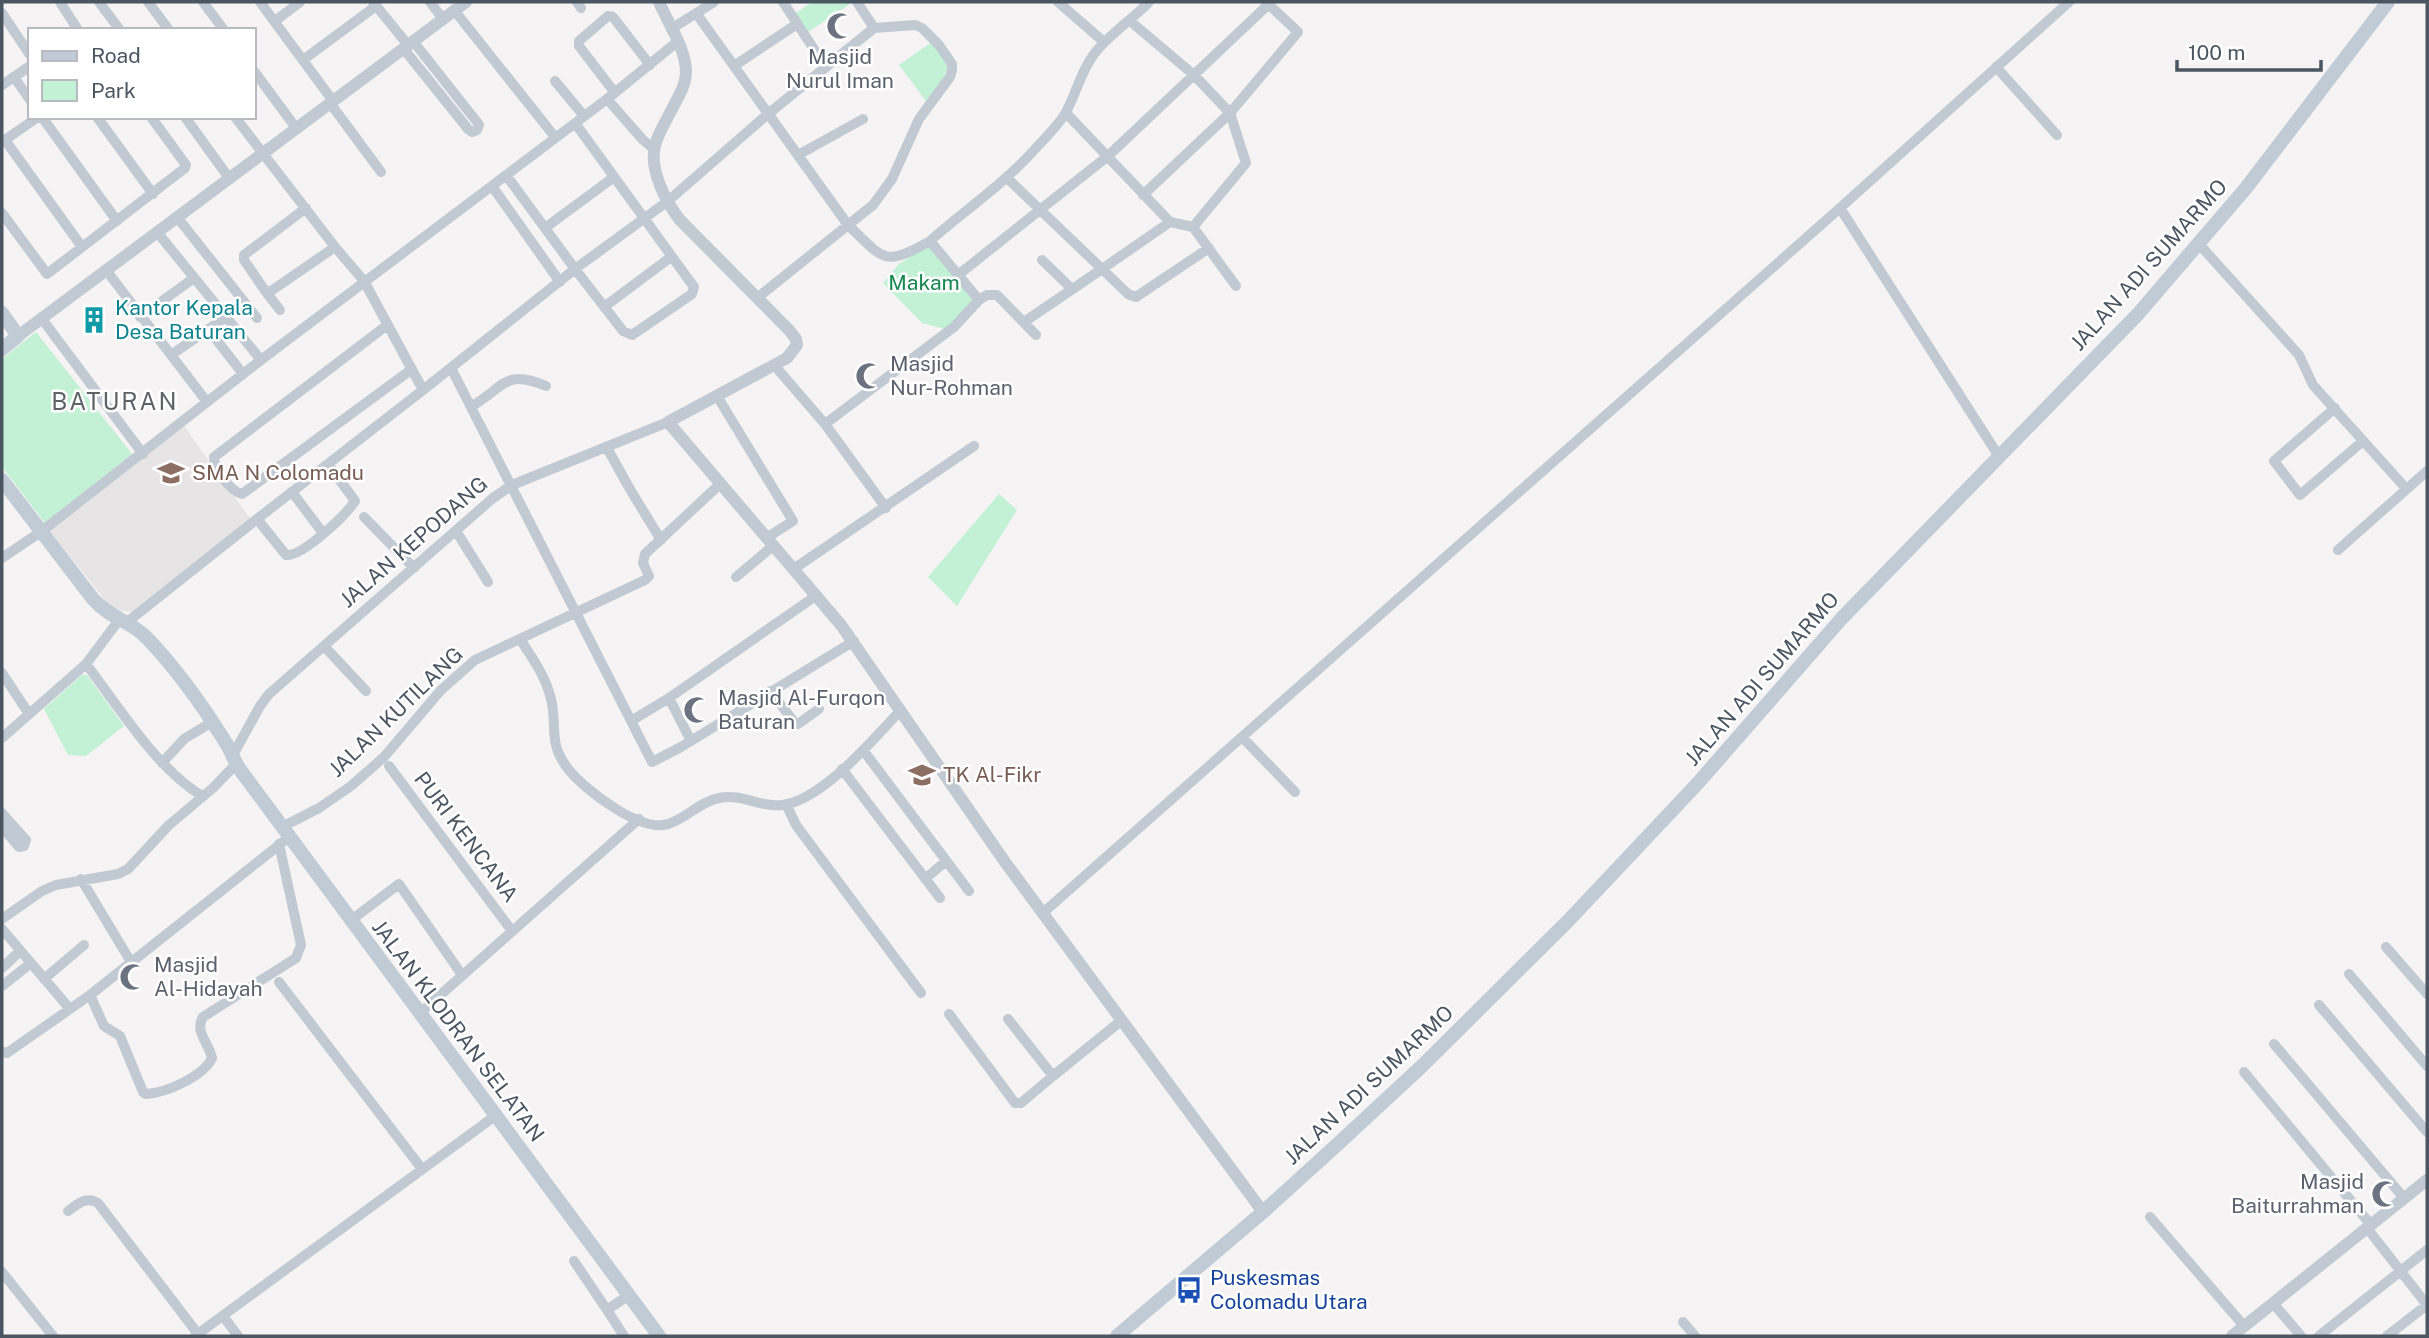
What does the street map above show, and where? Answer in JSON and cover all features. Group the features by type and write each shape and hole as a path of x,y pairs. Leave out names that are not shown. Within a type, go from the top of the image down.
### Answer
{"main road":[{"name":"JALAN ADI SUMARMO","path":"1116,1336 1263,1212 1422,1066 1577,912 1698,783 1842,618 2131,321 2270,157 2388,2"},
{"path":"2,313 18,336 2,348"},
{"name":"JALAN KLODRAN SELATAN","path":"2,480 93,599 103,609 146,637 180,679 212,722 283,836 420,1013 659,1336"}],"street":[{"path":"60,2 81,28"},
{"path":"99,2 118,28"},
{"path":"148,2 168,28"},
{"path":"203,2 222,28"},
{"path":"260,2 381,172"},
{"path":"275,21 300,2"},
{"path":"430,2 448,14 555,137"},
{"path":"18,336 466,2"},
{"path":"659,2 685,64 685,78 654,149 657,173 668,201 680,220 796,339 797,345 793,353 774,365 668,422 796,568 853,641 941,772 1263,1212"},
{"path":"671,29 714,2"},
{"path":"783,2 825,66"},
{"path":"857,2 874,28"},
{"path":"1058,2 1104,42"},
{"path":"696,13 848,225 875,250 894,258 904,256 930,241 1007,178 1066,113 1085,67 1104,42 1130,22 1149,2"},
{"path":"1044,912 2069,2"},
{"path":"958,275 1108,156 1268,3 1297,32 1230,113 1143,195"},
{"path":"303,60 375,4 408,45 456,95 477,121 477,130 472,132 468,129 446,103 408,45"},
{"path":"2,13 6,29 28,53"},
{"path":"650,65 613,17 608,16 579,41 579,46 611,96 643,141 654,149"},
{"path":"1130,22 1194,75 1230,113 1246,163 1193,227"},
{"path":"734,66 797,24"},
{"path":"2,738 86,664 122,621 292,492 575,269 668,201 825,66 874,28 908,24 922,28 947,56 952,70 950,77 919,119 886,188 873,205 757,298"},
{"path":"2,558 144,454 261,360 611,96 677,42"},
{"path":"2,85 28,67"},
{"path":"1996,67 2057,135"},
{"path":"256,74 296,128"},
{"path":"14,77 28,97"},
{"path":"555,81 584,116"},
{"path":"446,103 456,95"},
{"path":"1066,113 1170,222 1193,227 1236,286"},
{"path":"37,119 4,141 82,247"},
{"path":"41,119 117,221"},
{"path":"98,119 153,194"},
{"path":"2,213 47,274 184,170 186,164 152,119"},
{"path":"186,119 229,178"},
{"path":"237,119 364,281 423,390"},
{"path":"798,155 863,119"},
{"path":"506,176 622,331 632,335 692,294 694,287 575,123"},
{"path":"545,228 614,177"},
{"path":"1007,178 1128,294 1136,297 1209,248"},
{"path":"492,186 560,282"},
{"path":"280,310 244,260 244,255 306,208"},
{"path":"1840,208 1998,455"},
{"path":"177,217 257,317"},
{"path":"1024,322 1170,222"},
{"path":"157,232 261,360"},
{"path":"930,241 979,300"},
{"path":"2199,244 2303,359 2310,380 2402,484"},
{"path":"266,292 271,292 335,247"},
{"path":"604,307 671,257"},
{"path":"1042,260 1072,289"},
{"path":"106,270 207,402"},
{"path":"141,317 194,278"},
{"path":"825,424 954,327 987,295 997,295 1036,335"},
{"path":"171,355 226,317"},
{"path":"42,319 144,454"},
{"path":"386,326 214,457 215,464 232,490 242,494 412,369"},
{"path":"208,329 243,374"},
{"path":"774,365 825,424 886,508"},
{"path":"450,368 470,402 652,762 691,741 853,641"},
{"path":"470,402 510,380 527,379 546,386"},
{"path":"717,396 793,521 736,577"},
{"path":"2334,408 2274,461 2300,495 2363,441"},
{"name":"JALAN KEPODANG","path":"2,919 56,884 118,874 128,869 196,793 213,788 230,751 269,694 493,498 512,485 668,422"},
{"path":"796,568 974,446"},
{"path":"607,448 661,540 720,484"},
{"path":"257,519 284,553 289,556 296,554 323,533 355,501 328,464"},
{"path":"2338,550 2427,471"},
{"path":"292,492 323,533"},
{"path":"364,517 414,568"},
{"path":"456,531 488,582"},
{"name":"JALAN KUTILANG","path":"2,1052 7,1053 90,995 283,836 351,786 384,757 441,690 475,660 645,580 649,576 642,559 661,540"},
{"path":"631,721 669,698 817,595"},
{"path":"520,639 547,686 553,712 555,748 561,759 597,798 639,819 664,825 701,804 723,797 740,797 780,806 816,791 863,750 901,710"},
{"path":"324,646 366,691"},
{"path":"86,664 162,763 196,793"},
{"path":"2,673 29,714"},
{"path":"770,691 795,723 798,724 819,709"},
{"path":"669,698 691,741"},
{"path":"162,763 184,738 212,722"},
{"path":"1242,737 1295,792"},
{"path":"863,750 969,891"},
{"name":"PURI KENCANA","path":"389,766 512,931"},
{"path":"842,769 940,898"},
{"path":"786,804 796,825 921,993"},
{"path":"2,813 26,840 24,846 19,847 2,827"},
{"path":"420,1013 639,819"},
{"path":"90,995 104,1026 120,1036 143,1092 146,1094 200,1074 208,1067 212,1058 199,1030 203,1017 296,958 300,952 283,836"},
{"path":"925,879 946,861"},
{"path":"82,879 131,962"},
{"path":"350,921 399,884 462,975"},
{"path":"4,936 70,1009"},
{"path":"44,979 84,945"},
{"path":"2386,947 2427,994"},
{"path":"2,968 20,951"},
{"path":"2,986 31,963"},
{"path":"2348,974 2427,1066"},
{"path":"279,982 422,1169"},
{"path":"2319,1004 2427,1132"},
{"path":"949,1014 1015,1104 1021,1103 1122,1020"},
{"path":"1008,1019 1053,1076"},
{"path":"2274,1044 2404,1198"},
{"path":"2244,1072 2369,1226 2427,1305 2388,1336"},
{"path":"68,1211 84,1200 92,1199 98,1203 196,1335 495,1116"},
{"path":"2232,1336 2427,1180"},
{"path":"2150,1217 2244,1326"},
{"path":"2319,1336 2427,1250"},
{"path":"574,1261 624,1336"},
{"path":"2,1272 53,1336"},
{"path":"607,1310 629,1295"},
{"path":"2273,1303 2301,1336"},
{"path":"223,1316 239,1336"},
{"path":"1683,1322 1695,1336"}],"shaded area":[{"name":"SMA N Colomadu","path":"184,426 251,520 135,612 113,610 49,530"}],"green space":[{"path":"812,2 853,2 808,32 796,13"},
{"path":"933,41 948,67 941,84 926,101 899,65"},
{"name":"Makam","path":"929,245 973,299 956,321 945,329 922,323 883,283 899,264"},
{"path":"36,332 132,454 45,523 2,467 2,359"},
{"path":"999,494 1017,510 957,606 928,577"},
{"path":"82,675 87,675 124,726 86,756 68,755 44,709"}],"place":[{"name":"Masjid Nurul Iman","path":"840,26"},
{"name":"Kantor Kepala Desa Baturan","path":"94,320"},
{"name":"Masjid Nur-Rohman","path":"869,376"},
{"name":"SMA N Colomadu","path":"171,473"},
{"name":"Masjid Al-Furqon Baturan","path":"697,710"},
{"name":"TK Al-Fikr","path":"922,775"},
{"name":"Masjid Al-Hidayah","path":"133,977"},
{"name":"Masjid Baiturrahman","path":"2385,1194"},
{"name":"Puskesmas Colomadu Utara","path":"1189,1290"}],"district":[{"name":"BATURAN","path":"115,402"}]}
